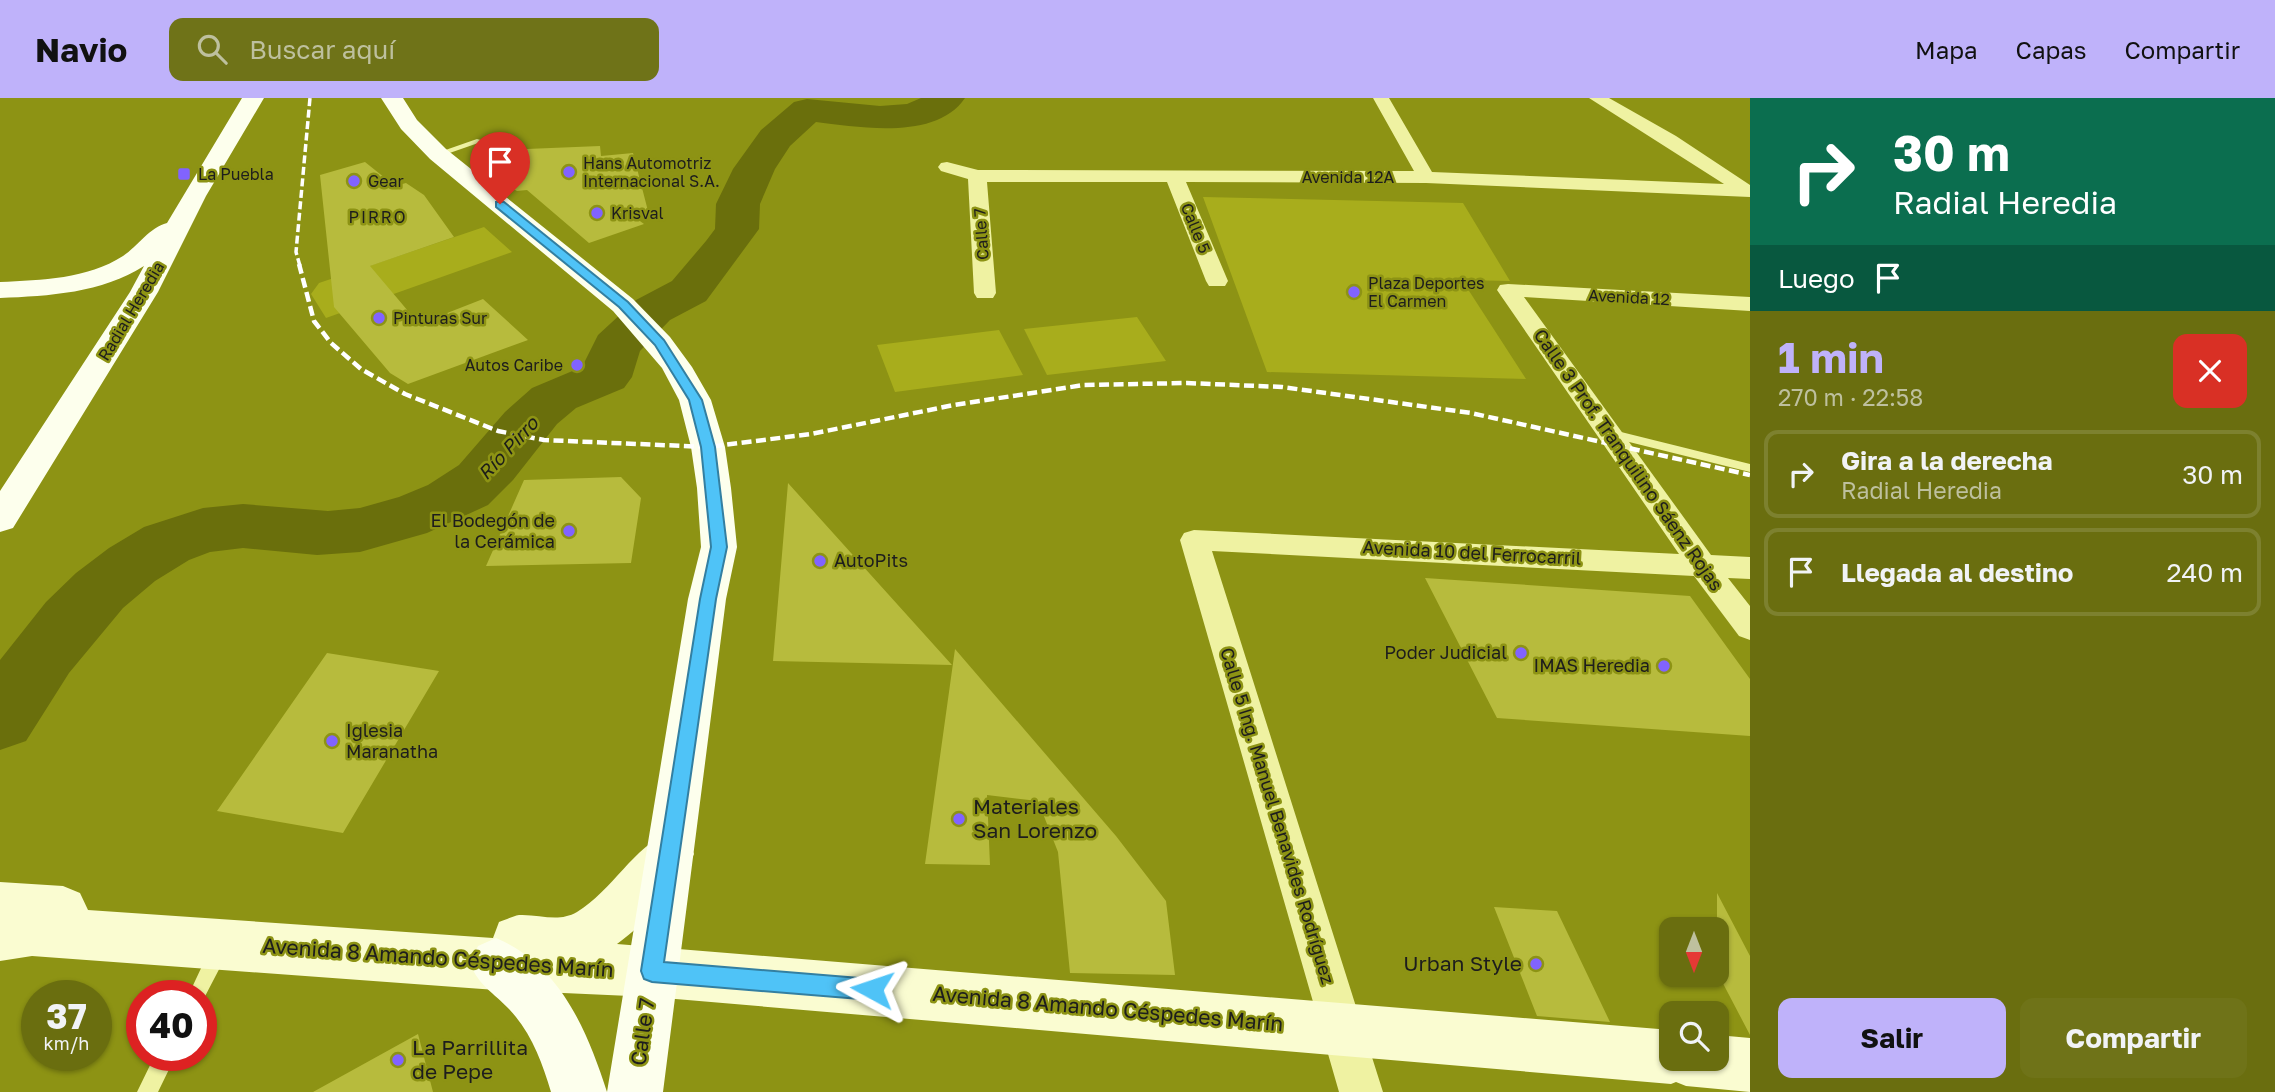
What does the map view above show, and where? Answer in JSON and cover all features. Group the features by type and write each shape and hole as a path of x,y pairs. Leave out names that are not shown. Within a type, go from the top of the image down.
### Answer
{"main road":[{"name":"Radial Heredia","path":"0,519 144,292 194,196 253,98"},
{"path":"391,98 409,124 438,155 623,304 659,343 695,400 708,447 719,547 708,599 652,971"},
{"path":"0,290 64,285 97,278 126,266 156,245 194,196"},
{"path":"496,964 529,991 551,1022 574,1072 579,1092"},
{"name":"Calle 7","path":"635,1092 652,971"}],"street":[{"path":"1381,98 1426,177"},
{"path":"1597,98 1670,140 1748,192"},
{"name":"Avenida 12A","path":"947,167 977,176 1426,177 1748,192"},
{"name":"Calle 5","path":"1174,175 1217,281"},
{"name":"Calle 7","path":"977,176 985,293"},
{"name":"Avenida 12","path":"1508,290 1750,304"},
{"name":"Calle 3 Prof. Tranquilino Sáenz Rojas","path":"1508,290 1702,565 1750,628"},
{"name":"Avenida 10 del Ferrocarril","path":"1194,540 1750,568"},
{"name":"Calle 5 Ing. Manuel Benavides Rodríguez","path":"1194,540 1361,1092"},
{"name":"Avenida 8 Amando Céspedes Marín","path":"0,906 560,943 590,933 615,914 670,855"},
{"name":"Avenida 8 Amando Céspedes Marín","path":"0,936 32,930 496,964 652,971 1659,1057"},
{"path":"1729,1063 1750,1065"}],"lane":[{"path":"438,155 480,141"},
{"path":"1609,433 1750,468"},
{"path":"205,980 224,944"},
{"path":"147,1092 158,1071"}],"shaded area":[{"name":"Plaza Deportes El Carmen","path":"1203,197 1463,203 1510,281 1462,280 1526,379 1267,372"},
{"path":"484,227 512,252 326,318 311,294 319,283"},
{"path":"1137,317 1166,361 1047,375 1024,329"},
{"path":"999,330 1023,375 895,392 877,345"}],"building":[{"path":"600,146 601,156 633,153 648,211 633,216 644,224 589,243 527,190 517,191 501,182 500,150"},
{"path":"365,162 395,186 406,183 424,195 454,237 370,266 419,324 483,299 528,340 408,384 390,373 334,307 320,175"},
{"name":"El Bodegón de la Cerámica","path":"621,477 641,498 631,563 486,566 524,480"},
{"name":"AutoPits","path":"788,483 952,665 773,661"},
{"path":"1425,578 1690,596 1750,679 1750,736 1497,718"},
{"name":"Materiales San Lorenzo","path":"955,649 1116,836 1166,901 1175,975 1070,973 1058,852 1038,801 987,795 990,865 925,864"},
{"name":"Iglesia Maranatha","path":"327,653 439,671 343,833 217,811"},
{"path":"1717,893 1750,956 1750,1035 1725,987 1729,987 1729,917 1717,917"},
{"path":"1494,907 1557,911 1610,1022 1537,1016"},
{"name":"La Parrillita de Pepe","path":"418,1034 433,1092 313,1092"}],"waterway":[{"name":"Río Pirro","path":"0,719 44,654 71,621 100,591 132,564 166,544 203,530 243,526 317,533 360,530 421,512 466,491 493,466 537,411 557,396 605,377 616,346 653,310 689,291 737,229 738,204 754,169 775,138 807,110 880,118 898,117 931,108 947,98"}],"railway":[{"path":"300,266 296,252 310,98"},
{"path":"299,264 314,321 331,343 361,369 405,394 498,431 544,440 708,447 811,434 954,405 1084,385 1187,383 1282,387 1471,413 1750,475"}],"place":[{"name":"Hans Automotriz Internacional S.A.","path":"569,172"},
{"name":"La Puebla","path":"184,174"},
{"name":"Gear","path":"354,181"},
{"name":"Krisval","path":"597,213"},
{"name":"Plaza Deportes El Carmen","path":"1354,292"},
{"name":"Pinturas Sur","path":"379,318"},
{"name":"Autos Caribe","path":"577,365"},
{"name":"El Bodegón de la Cerámica","path":"569,531"},
{"name":"AutoPits","path":"820,561"},
{"name":"Poder Judicial","path":"1521,653"},
{"name":"IMAS Heredia","path":"1664,666"},
{"name":"Iglesia Maranatha","path":"332,741"},
{"name":"Materiales San Lorenzo","path":"959,819"},
{"name":"Urban Style","path":"1536,964"},
{"name":"La Parrillita de Pepe","path":"398,1060"}],"district":[{"name":"PIRRO","path":"378,217"}],"route":[{"path":"500,204 623,304 659,343 677,367 695,400 708,447 719,547 708,599 652,971 872,989"}]}
